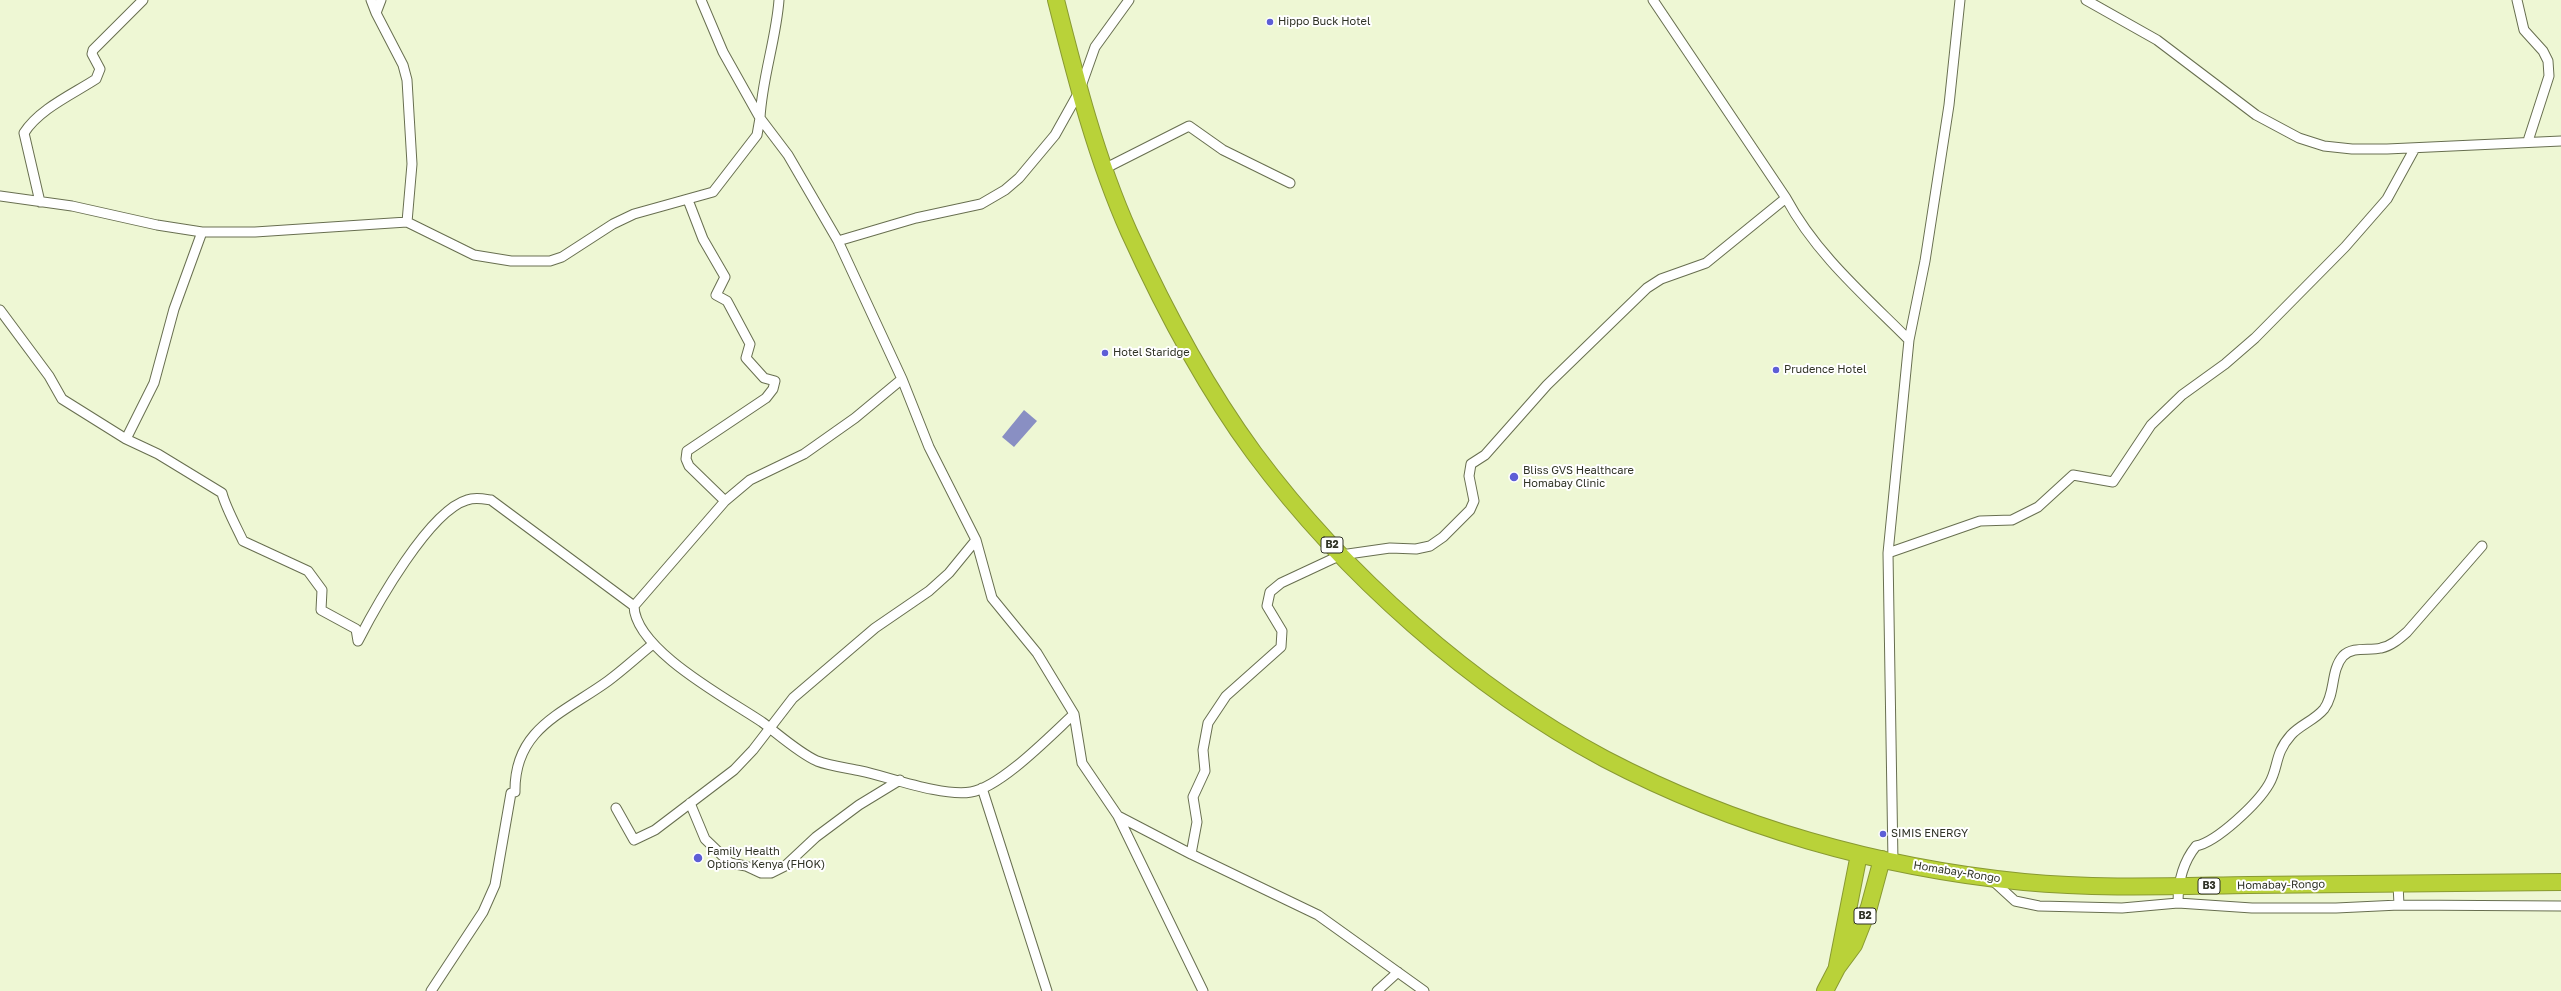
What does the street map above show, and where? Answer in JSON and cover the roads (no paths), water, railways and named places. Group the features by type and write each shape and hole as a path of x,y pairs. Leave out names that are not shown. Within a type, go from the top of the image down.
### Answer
{"highway":[{"name":"B2","path":"1056,0 1079,92 1104,169 1127,228 1152,282 1184,343 1216,396 1254,452 1341,555 1430,638 1483,680 1551,727 1604,758 1667,788 1761,826 1859,854 1837,968"},
{"name":"Homabay-Rongo","path":"1859,854 1888,861 1990,878 2028,882 2178,886 2561,882"},
{"name":"B2","path":"1825,991 1837,968 1854,945 1888,861"}],"street":[{"path":"40,202 24,133 30,124 41,115 96,79 100,70 92,54 93,50 143,0"},
{"path":"371,0 376,13 403,65 407,80 412,164 407,222"},
{"path":"376,13 381,0"},
{"path":"701,0 723,52 760,118 788,155 838,241 902,379 929,447 976,540 992,598 1037,653 1074,714 1082,763 1118,816 1203,991"},
{"path":"0,196 202,232 255,232 407,222 474,255 511,261 550,261 562,257 613,224 634,214 713,192 757,136 762,96 778,23 779,0"},
{"path":"838,241 916,218 981,204 995,197 1019,178 1055,136 1079,92 1095,47 1129,0"},
{"path":"1653,0 1786,198 1800,225 1842,275 1909,340"},
{"path":"1888,861 1888,553 1909,340 1925,261 1941,152 1960,0"},
{"path":"2086,0 2157,40 2256,115 2299,138 2324,146 2352,149 2415,148 2528,141 2561,141"},
{"path":"2517,0 2524,30 2543,51 2548,61 2549,76 2528,141"},
{"path":"1104,169 1189,126 1224,150 1290,182"},
{"path":"1888,553 1980,521 2012,520 2038,507 2073,475 2113,482 2151,425 2182,395 2225,364 2255,338 2349,242 2387,199 2415,148"},
{"path":"1191,854 1197,822 1193,797 1205,771 1203,750 1208,723 1226,696 1275,654 1283,640 1282,631 1267,606 1270,592 1281,583 1341,555 1390,548 1416,549 1430,546 1443,537 1470,510 1474,501 1469,476 1471,464 1485,455 1547,385 1646,288 1661,279 1706,263 1786,198"},
{"path":"688,200 703,239 725,277 716,295 727,301 750,344 746,358 764,378 775,381 773,389 766,398 687,451 686,459 689,466 725,501"},
{"path":"126,439 154,383 174,309 202,232"},
{"path":"0,310 49,376 62,400 126,439 158,454 222,493 224,503 232,514 243,541 308,571 322,590 321,610 356,629 358,640 378,602 410,555 451,509 467,500 491,500 634,606 638,625 653,644 723,699 770,728 816,761 960,792 982,788 1034,751 1074,714"},
{"path":"634,606 725,501 750,480 804,454 855,418 902,379"},
{"path":"616,808 634,840 655,830 734,770 754,750 793,698 875,628 929,591 949,573 976,540"},
{"path":"2178,903 2178,886 2189,854 2196,846 2202,844 2222,831 2262,794 2270,783 2277,754 2291,734 2324,709 2330,697 2333,676 2338,663 2345,654 2355,650 2381,648 2395,642 2407,632 2482,546"},
{"path":"431,991 483,912 495,885 511,793 515,792 514,781 523,748 545,722 608,681 653,644"},
{"path":"690,803 705,839 730,863 746,866 761,872 771,873 786,866 816,837 859,805 900,780"},
{"path":"982,788 1046,991"},
{"path":"1118,816 1191,854 1318,915 1424,991"},
{"path":"1990,878 2015,901 2039,906 2122,908 2178,903 2252,908 2336,908 2399,905 2561,906"},
{"path":"2398,884 2399,905"},
{"path":"1377,991 1398,972"}],"water":[{"path":"1024,410 1037,421 1014,447 1002,437"}],"place":[{"name":"Hippo Buck Hotel","path":"1270,22"},
{"name":"Hotel Staridge","path":"1105,353"},
{"name":"Prudence Hotel","path":"1776,370"},
{"name":"Bliss GVS Healthcare Homabay Clinic","path":"1514,477"},
{"name":"SIMIS ENERGY","path":"1883,834"},
{"name":"Family Health Options Kenya (FHOK)","path":"698,858"}]}
